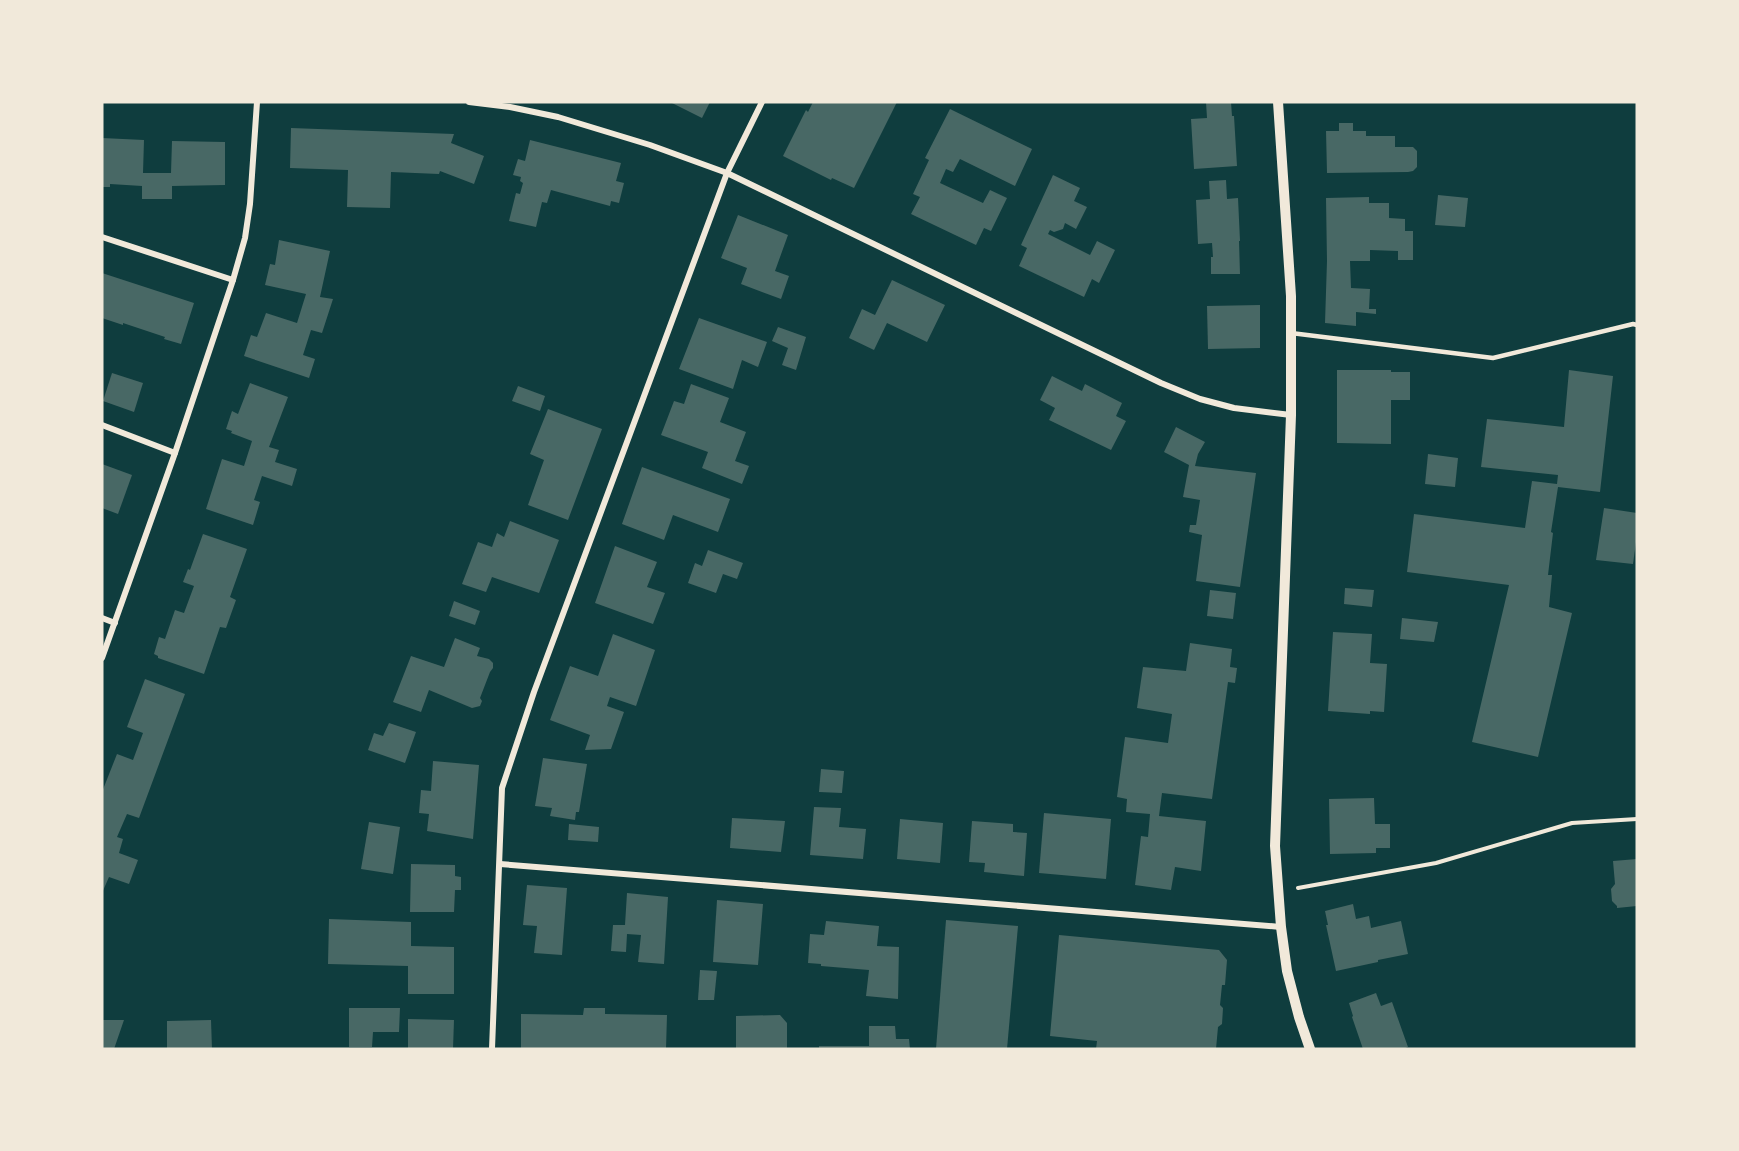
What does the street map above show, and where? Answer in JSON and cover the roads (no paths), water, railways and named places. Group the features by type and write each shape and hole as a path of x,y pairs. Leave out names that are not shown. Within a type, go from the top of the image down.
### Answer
{"street":[{"path":"102,658 175,453 245,238 250,204 257,102"},
{"path":"470,102 558,117 650,145 727,173 1161,383 1200,399 1234,408 1291,415"},
{"path":"492,1049 502,788 538,681 727,173 762,102"},
{"path":"1278,102 1291,296 1291,415 1275,846 1287,971 1310,1049"},
{"path":"102,237 233,280"},
{"path":"102,425 175,453"},
{"path":"102,618 116,623"},
{"path":"500,864 1281,927"}],"lane":[{"path":"1290,333 1493,358 1637,325"}]}
